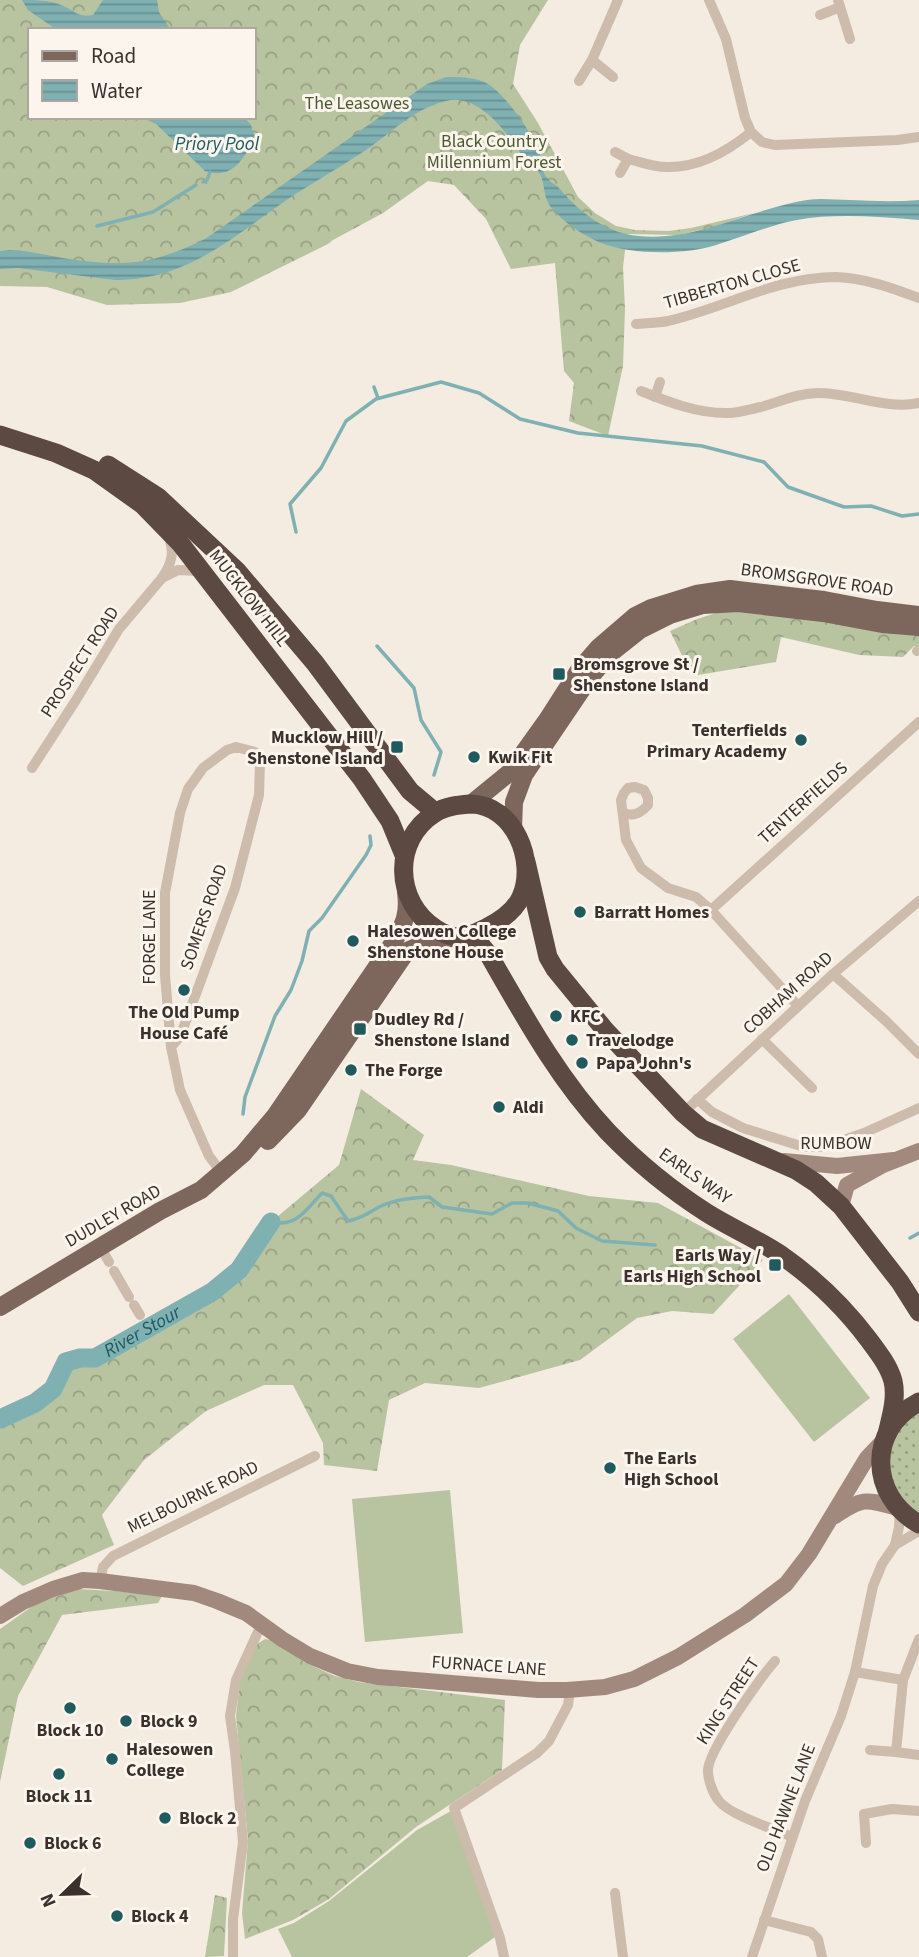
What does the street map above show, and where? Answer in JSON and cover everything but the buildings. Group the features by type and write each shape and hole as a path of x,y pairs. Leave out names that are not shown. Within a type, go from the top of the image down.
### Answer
{"highway":[{"name":"MUCKLOW HILL","path":"0,423 59,442 94,457 158,497 237,571 314,663 410,790 436,812"},
{"name":"MUCKLOW HILL","path":"0,435 56,453 93,470 143,505 164,526 203,571 362,779 390,821 404,855"},
{"path":"526,862 523,889 515,907 497,922 463,936 440,931 428,924 413,907 404,881 404,855 409,841 436,812 453,806 480,804 500,815 520,841 526,862 544,948 555,969 621,1048 682,1112 702,1129 778,1161 816,1184 841,1206 900,1282 919,1312"},
{"name":"EARLS WAY","path":"463,936 480,944 489,955 565,1078 608,1131 641,1164 670,1187 802,1271 828,1293 877,1352 892,1378 894,1397 881,1454 882,1476 886,1489 899,1509"},
{"path":"886,1437 903,1412 919,1402"},
{"path":"899,1509 919,1524"}],"main road":[{"name":"BROMSGROVE ROAD","path":"605,650 635,616 651,608 696,594 730,589 919,615"},
{"name":"BROMSGROVE ROAD","path":"605,650 670,615 703,605 738,603 823,612 882,624 919,627"},
{"path":"471,804 509,773 579,670 605,650"},
{"path":"513,829 514,802 524,775 591,676 605,650"},
{"path":"243,1154 275,1116 393,943 404,925 408,909 406,891"},
{"path":"243,1154 269,1140 298,1110 407,951 430,941 463,936"},
{"name":"DUDLEY ROAD","path":"0,1307 108,1260 160,1211 201,1190 243,1154"}],"street":[{"path":"579,82 592,60 618,0"},
{"path":"709,0 726,39 745,118 751,132 762,142 775,145 919,137"},
{"path":"820,15 839,4 849,39"},
{"path":"592,60 613,77"},
{"path":"615,152 652,166 682,166 710,158 751,132"},
{"path":"620,173 628,159"},
{"name":"TIBBERTON CLOSE","path":"636,324 667,321 764,289 801,280 837,277 885,285 919,299"},
{"path":"655,397 660,382"},
{"path":"641,391 705,411 730,413 817,393 896,405 919,403"},
{"name":"PROSPECT ROAD","path":"32,768 119,629 162,578 172,559 171,542 164,526"},
{"path":"162,578 178,570 203,571"},
{"name":"TENTERFIELDS","path":"711,910 919,722"},
{"name":"FORGE LANE","path":"222,1172 209,1156 180,1090 171,1047 165,975 165,893 180,813 188,789 203,768 227,750 236,747 255,752 260,762"},
{"name":"SOMERS ROAD","path":"171,1047 180,1037 234,888 259,795 260,762"},
{"path":"624,813 626,840 641,868 668,888 696,897 711,910 798,1006"},
{"name":"COBHAM ROAD","path":"682,1112 833,974 919,901"},
{"path":"833,974 919,1054"},
{"path":"762,1039 812,1088"},
{"path":"697,1099 712,1112 743,1128 804,1147 832,1144 919,1108"},
{"name":"RUMBOW","path":"841,1206 847,1185 894,1160 919,1151"},
{"name":"RUMBOW","path":"778,1161 837,1166 894,1160"},
{"path":"108,1260 134,1306"},
{"name":"FURNACE LANE","path":"0,1616 52,1589 83,1580 100,1581 194,1593 246,1613 310,1656 348,1671 378,1677 538,1690 605,1687 635,1679 678,1657 745,1615 786,1584 833,1517 867,1458 886,1437"},
{"name":"MELBOURNE ROAD","path":"100,1581 103,1567 113,1556 315,1456"},
{"name":"FURNACE LANE","path":"833,1517 864,1500 899,1509"},
{"path":"895,1545 899,1509"},
{"path":"895,1545 919,1531"},
{"name":"OLD HAWNE LANE","path":"752,1957 792,1837 841,1716 855,1672 873,1586 882,1564 895,1545"},
{"path":"233,1957 233,1919 243,1842 230,1716 236,1680 262,1623"},
{"path":"896,1752 903,1680 919,1639"},
{"name":"KING STREET","path":"775,1661 725,1732 712,1755 707,1771 713,1792 729,1810 792,1837"},
{"path":"855,1672 903,1680"},
{"path":"504,1957 500,1938 454,1808 528,1760 550,1741 568,1705 570,1690"},
{"path":"870,1750 919,1755"},
{"path":"866,1843 864,1814 892,1809 919,1811"},
{"path":"615,1893 622,1957"},
{"path":"764,1920 811,1932 818,1938 822,1957"}],"green space":[{"name":"The Leasowes","path":"0,0 548,0 520,45 513,84 538,123 578,197 595,213 616,226 635,230 669,231 691,228 754,213 678,235 627,234 623,267 623,366 608,436 569,421 574,383 564,371 555,263 511,269 486,219 454,185 428,181 383,213 328,244 231,292 180,303 107,305 47,287 0,286"},
{"path":"729,609 919,632 919,646 914,646 903,657 859,655 781,637 776,662 692,676 670,631"},
{"path":"361,1089 424,1135 413,1160 451,1165 589,1196 658,1203 763,1260 713,1314 672,1311 637,1318 580,1360 479,1388 425,1383 389,1400 377,1471 324,1465 323,1443 293,1385 264,1385 206,1411 144,1460 102,1515 114,1545 23,1586 0,1568 0,1419 35,1403 53,1389 51,1378 56,1363 96,1351 161,1315 212,1292 239,1270 271,1222 339,1165"},
{"path":"789,1294 870,1398 814,1442 733,1339"},
{"path":"919,1413 919,1514 898,1496 892,1485 888,1462 890,1450 901,1429"},
{"path":"450,1490 463,1633 365,1642 352,1499"},
{"path":"76,1589 162,1596 158,1603 62,1615 18,1696 0,1782 0,1629 34,1605"},
{"path":"265,1639 276,1641 304,1662 335,1676 359,1682 505,1700 502,1770 416,1827 329,1899 293,1920 245,1939 242,1913 248,1840 236,1716 240,1680 257,1644"},
{"path":"451,1811 495,1937 467,1957 292,1957 278,1929 294,1923 329,1901 417,1830"},
{"path":"215,1895 227,1898 224,1956 205,1957"}],"water":[{"path":"22,0 52,2 88,16 93,15 103,0 157,0 159,12 170,28 54,28 28,10"},
{"path":"446,77 479,80 494,89 517,114 530,134 539,151 544,173 550,181 587,215 618,232 649,237 672,235 818,199 919,200 919,220 858,216 812,218 787,222 689,251 643,252 614,247 587,236 561,217 548,202 538,171 526,161 503,130 482,110 459,100 446,101 424,109 211,252 167,272 142,278 115,280 18,268 0,269 0,251 22,251 84,261 119,263 151,259 186,248 205,239 427,84"},
{"name":"Priory Pool","path":"145,119 246,119 255,138 236,166 223,173 215,173 205,171 156,124"}],"waterway":[{"path":"203,182 207,180 210,172"},
{"path":"97,226 153,212 196,185"},
{"path":"296,532 290,504 321,468 346,421 376,399 441,382 479,393 520,419 578,433 702,446 764,462 788,487 844,507 871,506 902,516 919,514"},
{"path":"374,387 378,398"},
{"path":"377,646 414,688 421,720 441,752 434,775"},
{"path":"243,1114 245,1097 275,1016 291,990 309,931 322,918 366,855 371,845 370,836"},
{"path":"271,1222 294,1220 322,1193 331,1196 348,1221 391,1202 429,1197 442,1207 492,1214 512,1203 528,1203 558,1211 576,1228 602,1241 655,1245"},
{"name":"River Stour","path":"0,1419 35,1403 53,1389 66,1362 95,1358 212,1292 239,1270 271,1222"},
{"path":"910,1238 919,1233"}],"place":[{"name":"Bromsgrove St / Shenstone Island","path":"559,674"},
{"name":"Tenterfields Primary Academy","path":"801,740"},
{"name":"Mucklow Hill / Shenstone Island","path":"397,747"},
{"name":"Kwik Fit","path":"474,757"},
{"name":"Barratt Homes","path":"580,912"},
{"name":"Halesowen College Shenstone House","path":"353,941"},
{"name":"The Old Pump House Café","path":"184,990"},
{"name":"KFC","path":"556,1016"},
{"name":"Dudley Rd / Shenstone Island","path":"360,1029"},
{"name":"Travelodge","path":"572,1040"},
{"name":"Papa John's","path":"582,1063"},
{"name":"The Forge","path":"351,1070"},
{"name":"Aldi","path":"499,1107"},
{"name":"Earls Way / Earls High School","path":"775,1265"},
{"name":"The Earls High School","path":"610,1468"},
{"name":"Block 10","path":"70,1708"},
{"name":"Block 9","path":"126,1721"},
{"name":"Halesowen College","path":"112,1759"},
{"name":"Block 11","path":"59,1774"},
{"name":"Block 2","path":"165,1818"},
{"name":"Block 6","path":"30,1843"},
{"name":"Block 4","path":"117,1916"}],"park label":[{"name":"Black Country Millennium Forest","path":"494,151"}]}
